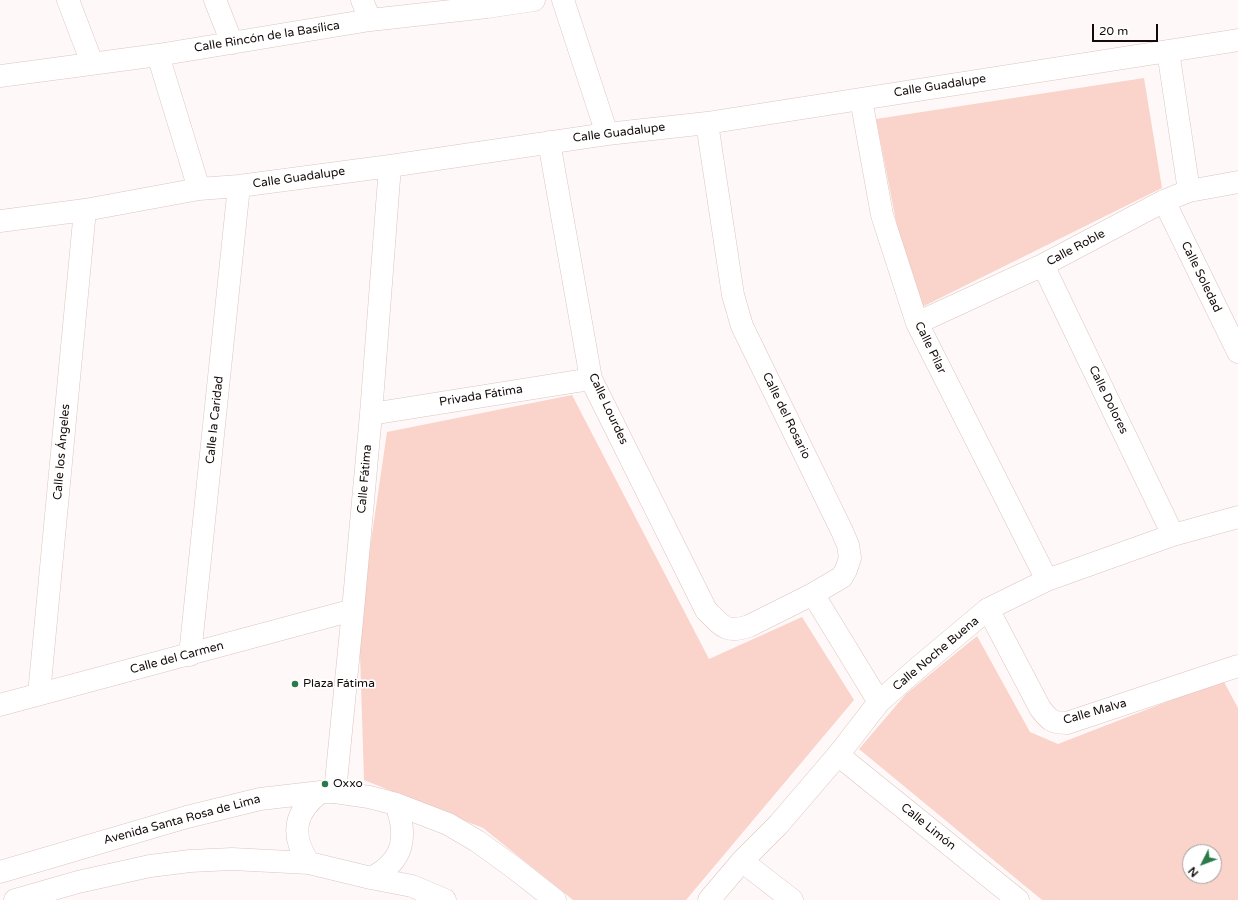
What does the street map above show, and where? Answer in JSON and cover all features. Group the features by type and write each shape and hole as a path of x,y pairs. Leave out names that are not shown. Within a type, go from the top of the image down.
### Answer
{"street":[{"path":"68,0 92,63"},
{"path":"215,0 232,43"},
{"path":"362,0 370,20"},
{"name":"Calle Rincón de la Basílica","path":"0,76 158,55 370,20 487,7 534,0"},
{"path":"563,0 607,134"},
{"name":"Calle Guadalupe","path":"0,221 86,210 198,190 390,166 607,134 707,123 1238,40"},
{"path":"1168,51 1189,190"},
{"path":"158,55 198,190"},
{"name":"Calle Pilar","path":"861,99 882,215 917,323 1047,580"},
{"name":"Calle del Rosario","path":"707,123 733,295 742,326 842,531 848,545 850,558 842,577 814,594 749,626 738,630 726,628"},
{"name":"Calle Lourdes","path":"549,142 591,379 706,610 726,628"},
{"name":"Calle Fátima","path":"328,792 353,610 371,414 390,166"},
{"name":"Calle Roble","path":"917,323 1043,265 1164,201 1189,190 1238,182"},
{"name":"Calle la Caridad","path":"190,655 239,186"},
{"name":"Calle Soledad","path":"1164,201 1238,352"},
{"name":"Calle los Ángeles","path":"39,694 86,210"},
{"name":"Calle Dolores","path":"1043,265 1173,534"},
{"name":"Privada Fátima","path":"371,414 591,379"},
{"name":"Calle Noche Buena","path":"709,900 742,861 778,825 838,755 879,702 988,610 1047,580 1173,534 1238,517"},
{"path":"814,594 879,702"},
{"name":"Calle del Carmen","path":"0,705 353,610"},
{"name":"Calle Malva","path":"988,610 1040,708 1051,720 1058,723 1067,723 1237,670"},
{"name":"Calle Limón","path":"838,755 1018,900"},
{"path":"309,863 299,845 297,834 300,814 305,805 312,798 328,792"},
{"name":"Avenida Santa Rosa de Lima","path":"0,872 187,817 245,802 328,792 369,796 396,804 448,824 513,867 555,900"},
{"path":"371,878 388,866 400,849 403,828 396,804"},
{"path":"16,900 78,882 150,866 190,861 232,859 309,863 412,886 445,900"},
{"path":"742,861 792,900"}],"shaded area":[{"path":"1144,78 1162,188 922,307 903,257 876,119"},
{"path":"572,395 709,659 802,617 854,700 686,900 573,900 483,828 364,780 359,623 387,432"},
{"path":"977,636 1030,732 1058,744 1223,680 1238,708 1238,900 1042,900 859,749 906,694"}],"place":[{"name":"Plaza Fátima","path":"295,684"},
{"name":"Oxxo","path":"325,784"}]}
